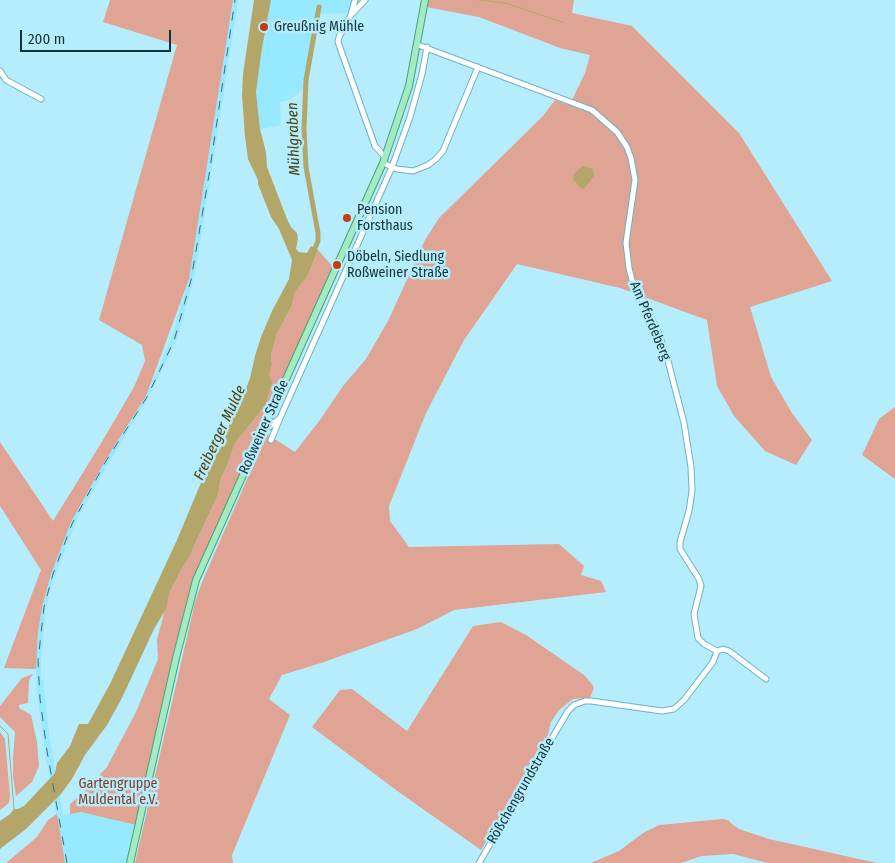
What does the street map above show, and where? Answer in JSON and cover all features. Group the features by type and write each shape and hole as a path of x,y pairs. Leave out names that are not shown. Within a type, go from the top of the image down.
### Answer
{"main road":[{"name":"Roßweiner Straße","path":"130,863 178,650 196,580 384,160 409,86 425,0"}],"street":[{"path":"355,0 351,15 339,37 340,49 375,146 384,160 392,167 413,171 436,159 444,150 478,67"},
{"path":"351,15 365,0"},
{"name":"Am Pferdeberg","path":"418,45 592,110 617,132 627,147 635,180 626,243 629,268 632,280 656,329 667,357 684,423 691,467 692,491 680,549 699,579 701,586 694,614 698,638 704,644 717,651 729,651 766,679"},
{"path":"271,440 392,167 422,74 427,47"},
{"path":"0,71 6,80 41,99"},
{"path":"366,202 374,206"},
{"path":"343,251 353,255"},
{"path":"265,427 280,418"},
{"name":"Rößchengrundstraße","path":"479,863 568,711 574,705 585,701 662,711 674,709 684,700 713,662 717,651"}],"shaded area":[{"path":"233,0 238,0 194,278 176,341 148,398 77,519 55,575 46,607 41,680 43,680 49,734 63,815 81,812 136,825 127,863 65,863 45,751 37,692 38,632 42,607 51,574 71,522 105,461 146,396 171,340 189,279"},
{"path":"254,0 271,0 256,92 267,167 287,219 297,233 296,249 299,252 307,253 311,246 318,250 308,275 295,292 292,305 276,336 269,374 272,383 265,406 235,443 221,478 218,495 189,558 169,594 166,609 154,629 121,700 107,725 85,755 72,779 61,794 26,829 0,849 0,821 14,809 24,806 55,773 57,763 70,746 79,724 88,724 110,684 177,540 213,454 240,406 261,337 289,279 292,260 279,229 271,217 258,180 248,159 245,137 242,95 243,74"},
{"path":"271,0 353,0 350,13 316,14 303,90 289,100 280,102 281,125 260,129 256,92"},
{"path":"583,166 593,169 594,176 584,189 573,179 574,174"}],"green space":[{"path":"110,0 233,0 189,279 146,396 105,461 71,522 51,574 42,607 38,632 36,669 4,668 41,570 0,506 0,442 53,521 134,387 145,361 142,345 99,320 177,45 103,22"},
{"path":"428,0 574,0 572,13 632,26 739,133 832,281 750,307 771,377 792,413 812,440 796,465 765,451 734,416 717,386 707,320 620,288 517,264 464,340 426,413 389,506 390,521 409,547 559,544 584,566 581,575 601,581 606,592 454,610 417,629 282,675 269,699 290,715 232,855 233,863 135,863 195,602 267,434 295,452 343,386 366,359 388,321 425,240 439,218 543,116 555,100 566,104 571,102 585,73 590,55 560,48 479,17 426,7"},
{"name":"Gartengruppe Muldental e.V.","path":"318,250 334,268 299,342 194,580 136,825 81,812 70,814 70,804 107,767 136,712 158,659 157,640 169,594 189,558 218,495 221,478 235,443 265,406 268,374 272,364 271,356 276,336 292,305 295,292 308,275"},
{"path":"895,407 895,479 862,455 879,419"},
{"path":"501,622 526,635 584,675 594,688 590,698 573,699 559,710 551,722 547,738 481,850 396,790 312,727 340,690 352,689 407,731 473,626"},
{"path":"33,674 29,680 28,703 19,705 19,708 31,715 37,742 39,766 32,782 16,796 13,777 15,732 0,717 0,706 22,678"},
{"path":"0,732 5,739 10,796 9,803 0,810"},
{"path":"57,814 65,863 6,863 37,837 48,820"},
{"path":"728,820 739,829 769,839 877,863 768,863 733,854 702,856 680,863 591,863 619,851 643,833 659,825"}],"waterway":[{"path":"479,0 506,3 564,23"},
{"name":"Mühlgraben","path":"313,253 318,241 318,233 306,167 304,129 306,80 319,7"},
{"path":"0,726 8,734 14,809"}],"railway":[{"path":"67,863 47,751 40,699 38,661 44,607 53,574 72,524 106,461 147,397 174,341 191,280 235,0"}],"place":[{"name":"Greußnig Mühle","path":"264,27"},
{"name":"Pension Forsthaus","path":"347,218"},
{"name":"Döbeln, Siedlung Roßweiner Straße","path":"337,265"}],"water label":[{"name":"Freiberger Mulde","path":"220,433"}]}
